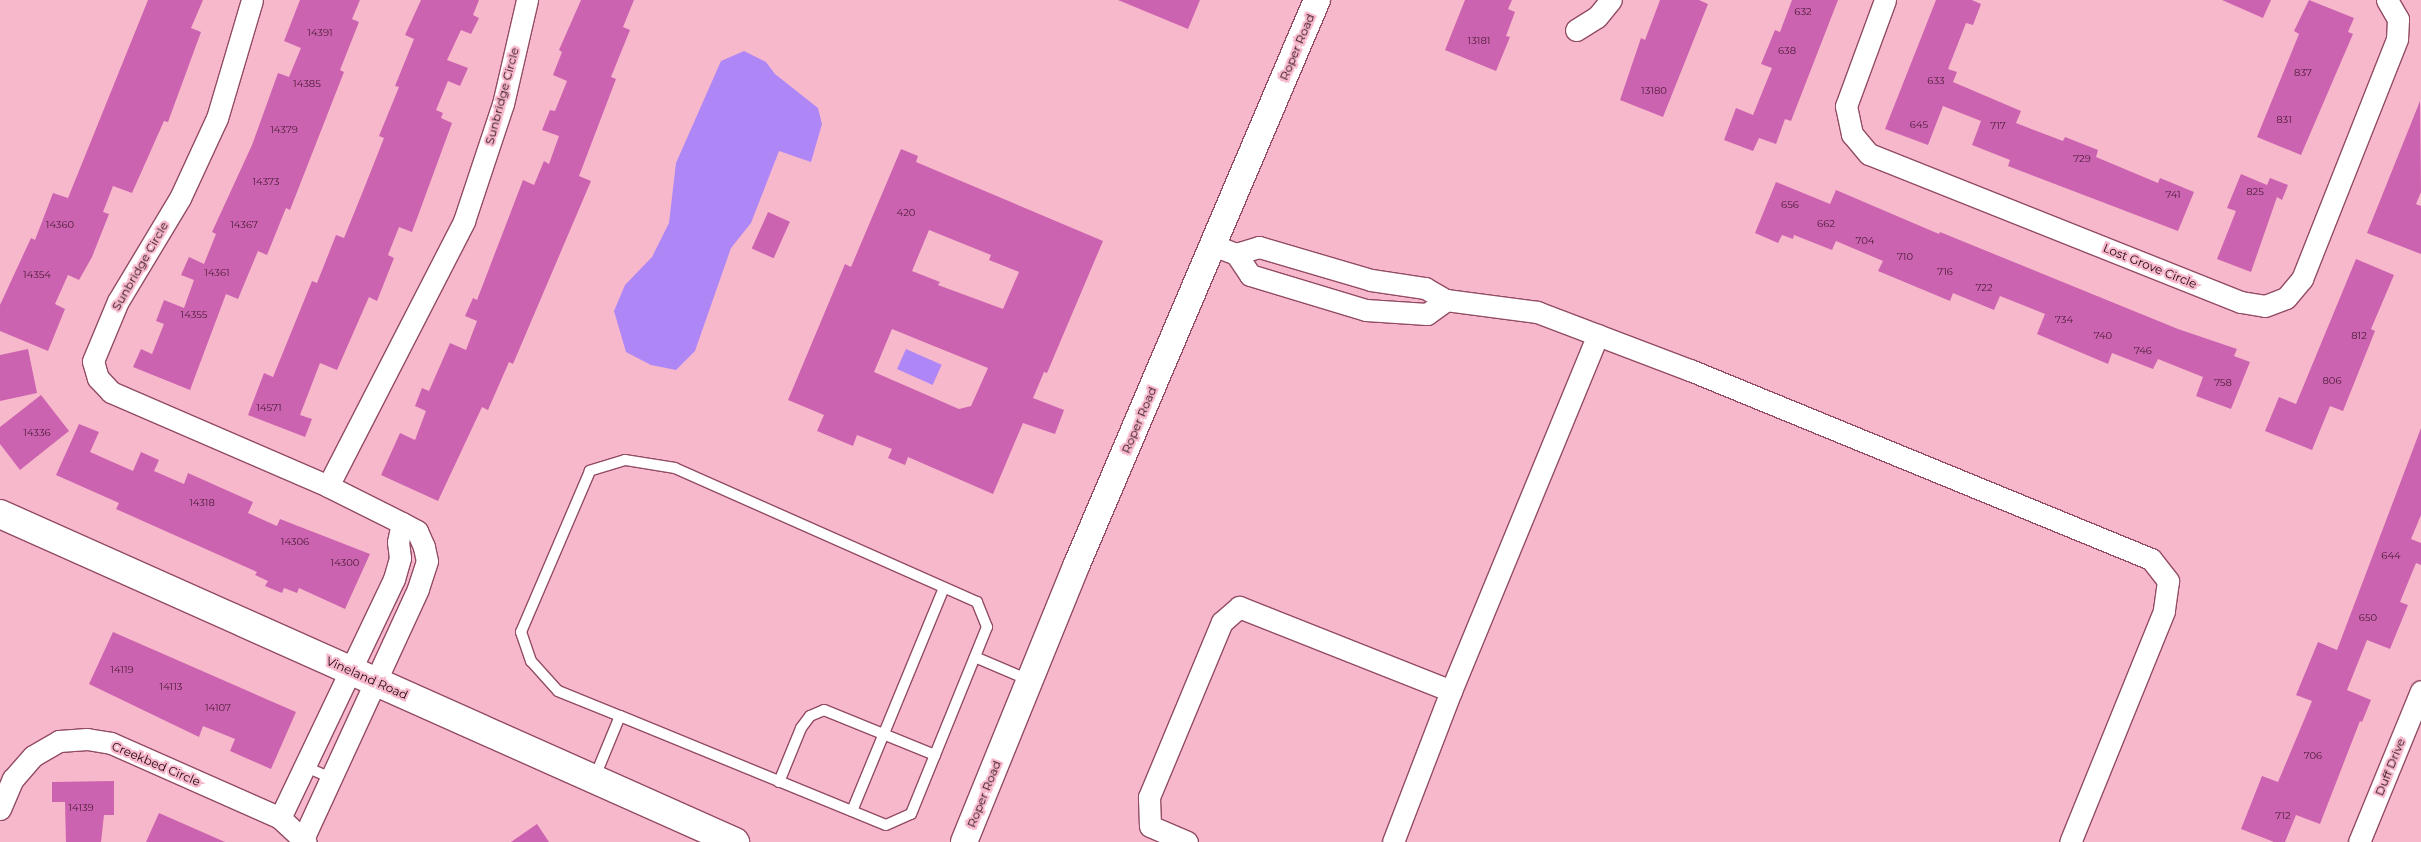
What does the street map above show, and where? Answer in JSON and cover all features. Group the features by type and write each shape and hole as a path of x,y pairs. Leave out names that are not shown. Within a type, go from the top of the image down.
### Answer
{"main road":[{"name":"Vineland Road","path":"0,514 735,842"}],"street":[{"name":"Sunbridge Circle","path":"252,0 217,118 180,198 118,301 93,361 98,378 110,392 328,486 417,531 424,547 427,561 418,589 374,682"},
{"name":"Sunbridge Circle","path":"328,486 464,221 502,104 526,0"},
{"name":"Roper Road","path":"964,842 1030,681 1225,250 1317,0"},
{"path":"1576,30 1597,17 1611,0"},
{"name":"Lost Grove Circle","path":"1886,0 1846,106 1852,134 1869,154 2241,302 2265,306 2286,298 2302,279 2397,39 2398,19 2386,0"},
{"path":"1225,250 1259,247 1371,280 1425,288 1446,300 1537,312 2150,559 2168,580 2164,612 2070,842"},
{"path":"1225,250 1250,275 1366,310 1427,314 1446,300"},
{"path":"1366,310 1371,280"},
{"path":"1393,842 1452,691 1598,335"},
{"path":"280,818 394,579 400,558 398,542 402,523"},
{"path":"394,579 418,589"},
{"path":"1187,842 1150,826 1150,796 1222,622 1239,607 1452,691"},
{"name":"Creekbed Circle","path":"0,809 14,779 33,756 59,742 87,739 111,743 280,818 305,841 330,778 374,682"},
{"name":"Duff Drive","path":"2359,842 2421,692"}],"lane":[{"path":"626,460 675,468 977,602 987,627 975,657 911,814 886,825 558,691 531,661 522,632 590,471 626,460"},
{"path":"852,811 944,588"},
{"path":"975,657 1030,681"},
{"path":"779,782 801,728 810,716 824,710 884,732 935,755"},
{"path":"594,780 620,716"},
{"path":"304,766 330,778"}],"shaded area":[{"path":"744,51 766,62 775,74 818,108 822,124 811,162 779,151 751,223 731,248 695,351 676,370 651,365 626,352 614,311 625,285 652,257 669,223 676,163 721,61"},
{"path":"906,349 942,365 933,385 897,369"}],"building":[{"path":"148,0 203,0 191,28 201,32 168,122 164,121 132,193 113,186 103,212 109,214 92,257 79,280 68,275 55,304 65,309 48,351 0,331 0,305 31,238 35,240 53,193 68,198"},
{"path":"300,0 360,0 352,19 359,22 340,70 344,72 290,210 286,208 267,255 258,251 238,299 226,294 190,390 133,367 141,349 152,354 164,324 156,321 164,300 184,308 194,280 181,275 189,257 204,264 216,234 212,232 252,145 278,73 289,77 301,48 284,41"},
{"path":"421,0 479,0 473,15 479,18 471,34 461,30 447,60 468,68 460,86 448,81 436,110 443,113 441,118 452,123 412,232 399,227 388,255 394,258 377,301 369,297 337,370 320,363 300,415 312,419 305,437 248,415 264,373 273,377 312,281 317,283 336,235 344,238 384,138 379,136 399,87 395,86 414,39 405,35"},
{"path":"581,0 634,0 623,27 630,30 611,77 616,79 579,176 591,181 513,364 509,362 488,410 482,407 438,501 381,475 400,433 415,440 426,411 415,406 422,388 429,391 450,343 466,350 477,321 465,316 473,298 477,300 523,180 534,185 544,161 549,164 559,136 542,130 550,110 555,111 567,81 553,75 562,52 559,50"},
{"path":"1118,0 1200,0 1188,29"},
{"path":"1465,0 1512,0 1508,9 1515,12 1506,36 1510,37 1496,71 1445,50"},
{"path":"1660,0 1699,0 1708,4 1663,117 1620,100 1641,38 1645,40"},
{"path":"1792,0 1838,0 1791,121 1785,119 1776,144 1759,138 1753,151 1724,140 1736,108 1753,115 1772,68 1761,64 1775,30 1780,32"},
{"path":"1936,0 1972,0 1981,4 1973,25 1966,23 1948,69 1957,72 1953,82 2021,111 2016,123 2063,141 2065,137 2098,150 2096,157 2158,183 2160,178 2194,192 2178,231 2008,166 2010,160 1972,145 1981,121 1943,106 1928,145 1885,129"},
{"path":"2222,0 2271,0 2263,18"},
{"path":"2309,0 2354,18 2348,32 2353,34 2301,155 2257,137 2299,34 2294,31"},
{"path":"2420,101 2421,192 2416,204 2421,206 2421,254 2367,233"},
{"path":"901,149 918,156 916,162 1103,241 1047,373 1044,372 1033,398 1064,410 1055,434 1023,423 993,494 908,457 905,465 888,458 892,449 857,435 853,446 817,431 824,415 788,400 845,264 851,267","holes":["929,230 991,255 989,260 1019,272 1003,309 938,285 940,282 912,271","892,329 988,368 971,406 959,409 874,372"]},
{"path":"2241,174 2267,185 2270,178 2288,185 2282,200 2277,197 2251,272 2217,259 2236,211 2227,208"},
{"path":"1776,182 1830,204 1836,190 1939,234 1940,232 2178,329 2237,349 2234,356 2250,362 2231,409 2196,396 2203,377 2158,359 2153,369 2112,353 2108,364 2037,334 2045,314 2000,296 1994,310 1953,293 1950,301 1878,271 1883,261 1836,241 1832,250 1794,235 1793,239 1782,235 1778,243 1755,233"},
{"path":"768,212 790,222 774,258 752,249"},
{"path":"2356,259 2394,275 2371,329 2375,331 2343,411 2330,406 2312,450 2265,431 2279,397 2296,404"},
{"path":"28,349 37,393 0,401 0,355"},
{"path":"41,395 69,431 20,470 0,444 0,427"},
{"path":"79,424 99,432 90,452 133,471 141,452 159,460 154,471 184,484 188,473 253,502 248,513 277,526 280,519 370,554 345,609 299,588 297,593 284,588 282,593 265,586 268,581 255,575 257,572 116,509 119,503 56,475"},
{"path":"2421,428 2421,515 2411,539 2421,543 2421,565 2416,563 2400,602 2408,605 2390,649 2367,640 2347,690 2371,700 2362,722 2360,721 2320,824 2296,815 2285,842 2274,842 2241,829 2262,776 2278,782 2312,701 2296,695 2318,642 2337,650"},
{"path":"113,632 296,712 271,769 230,751 235,739 203,726 199,737 89,684"},
{"path":"114,781 114,815 104,815 101,842 66,842 65,802 52,802 52,782"},
{"path":"159,813 225,842 146,842"},
{"path":"537,824 549,842 511,842"}]}
